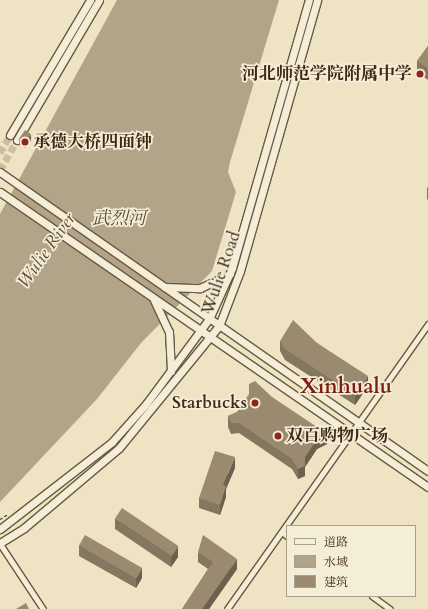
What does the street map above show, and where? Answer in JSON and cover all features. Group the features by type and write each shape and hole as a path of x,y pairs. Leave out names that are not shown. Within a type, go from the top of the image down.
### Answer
{"main road":[{"path":"10,135 90,0"},
{"path":"17,140 99,0"},
{"name":"Wulie Road","path":"0,529 112,442 171,371 209,319 230,274 309,0"},
{"name":"Wulie Road","path":"0,544 24,528 119,448 219,326 240,271 317,0"},
{"path":"0,172 161,286 428,471"},
{"path":"0,192 428,487"},
{"path":"161,286 200,288 216,282 230,274"},
{"path":"153,298 169,332 171,371"}],"street":[{"path":"287,525 428,324"},
{"path":"227,609 286,526"},
{"path":"282,532 286,535"},
{"path":"0,544 43,609"},
{"path":"373,597 390,609"}],"path":[{"path":"0,519 12,511"}],"water":[{"name":"武烈河","path":"117,0 279,0 230,162 228,172 236,192 212,271 141,343 97,399 0,502 0,214"}],"building":[{"path":"428,46 428,69 417,61"},
{"path":"25,130 31,134 25,143 19,139"},
{"path":"293,320 317,343 368,376 355,395 285,349 280,341"},
{"name":"双百购物广场","path":"255,381 272,397 317,427 324,427 327,434 317,439 305,457 305,466 298,469 292,459 239,423 231,423 228,416 237,412 249,394 249,384"},
{"path":"215,451 235,457 223,485 226,486 220,505 199,498"},
{"path":"122,508 178,546 172,556 115,518"},
{"path":"85,535 142,568 136,578 79,545"},
{"path":"203,535 237,559 202,609 182,609 213,562 198,552"},
{"path":"26,603 29,609 16,609"}],"tunnel":[{"path":"0,153 10,135"},
{"path":"0,170 17,140"}],"place":[{"name":"河北师范学院附属中学","path":"420,74"},
{"name":"承德大桥四面钟","path":"25,142"},
{"name":"Starbucks","path":"255,403"},
{"name":"双百购物广场","path":"278,436"}],"district":[{"name":"Xinhualu","path":"346,387"}],"water label":[{"name":"Wulie River","path":"47,251"}]}
